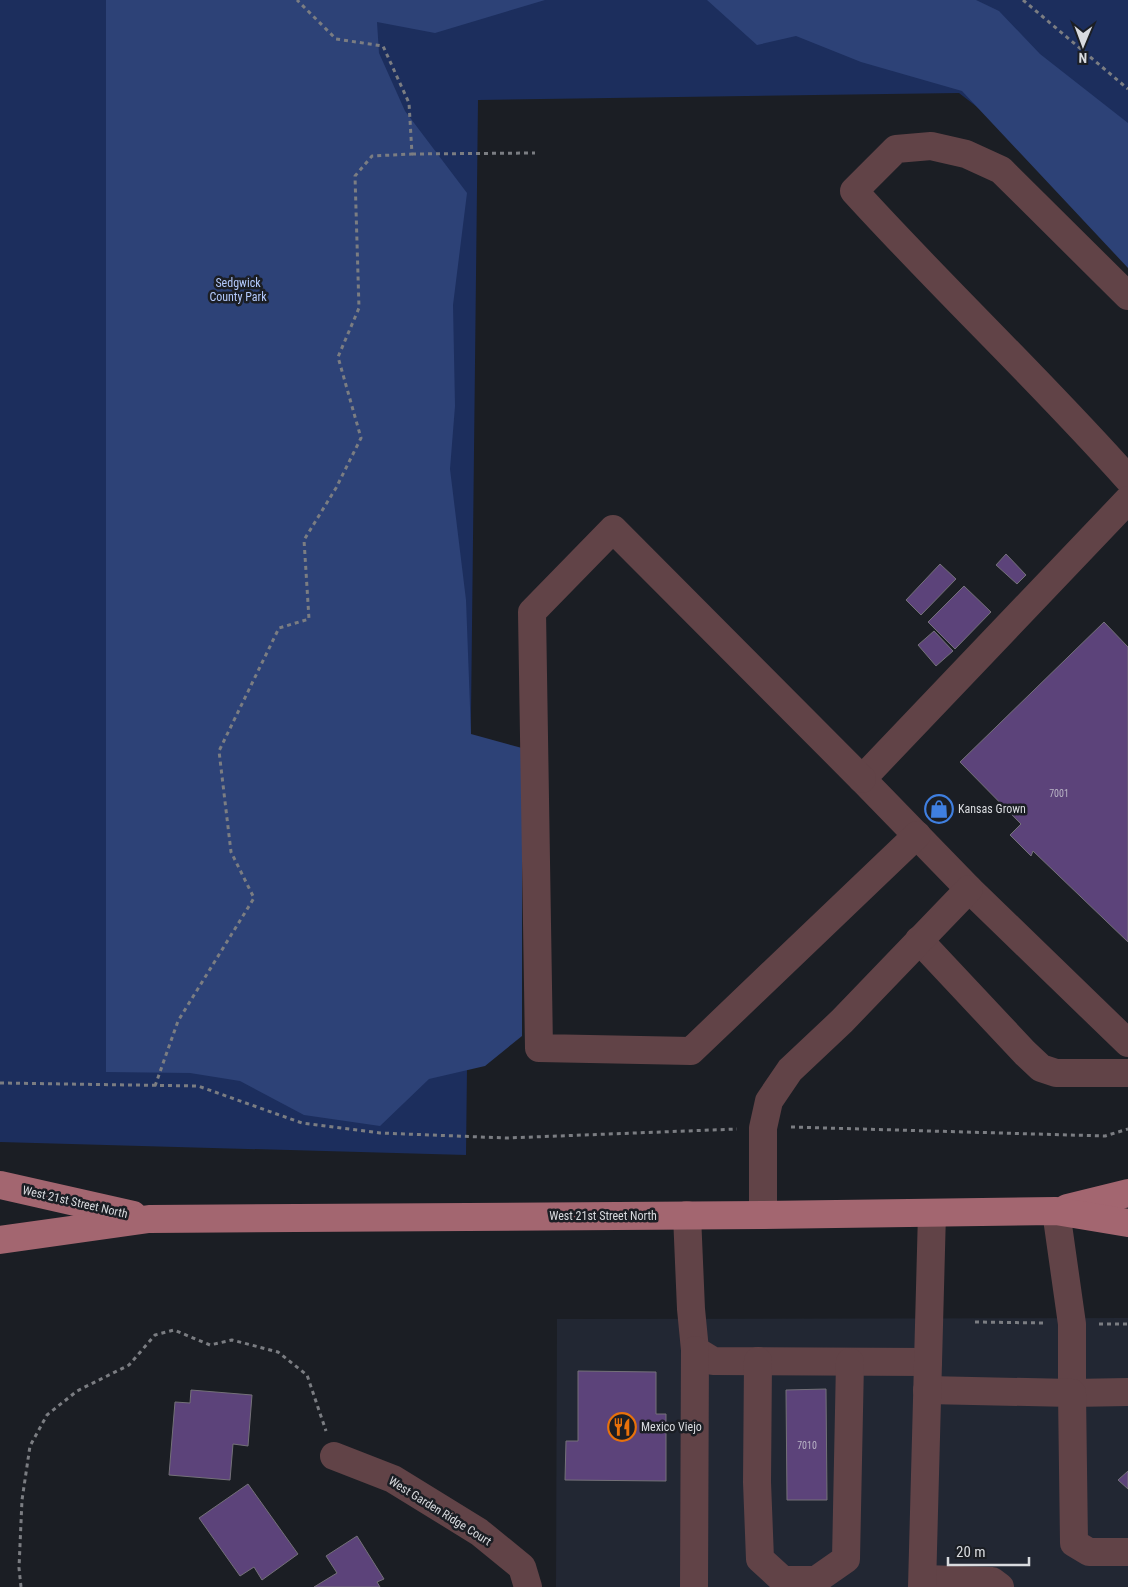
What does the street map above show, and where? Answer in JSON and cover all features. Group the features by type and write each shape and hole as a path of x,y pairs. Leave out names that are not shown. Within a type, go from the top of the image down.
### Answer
{"main road":[{"name":"West 21st Street North","path":"0,1185 149,1219"},
{"name":"West 21st Street North","path":"1056,1211 1128,1193"},
{"name":"West 21st Street North","path":"0,1240 149,1219 687,1216 1056,1211 1128,1223"}],"street":[{"path":"1128,296 1001,170 966,154 931,146 896,149 854,190 941,284 995,336 1128,479"},
{"path":"862,779 1128,500"},
{"path":"917,835 691,1050 539,1048 532,612 613,529 862,779 917,835 969,889 1128,1044"},
{"path":"763,1215 763,1128 770,1101 790,1070 842,1021 969,889"},
{"path":"920,940 1025,1053 1042,1068 1056,1073 1128,1073"},
{"path":"1056,1211 1072,1324 1074,1543 1089,1552 1128,1552"},
{"path":"932,1212 923,1583 992,1581 1000,1587"},
{"path":"687,1216 691,1309 696,1350 694,1587"},
{"path":"696,1350 713,1362 928,1362"},
{"path":"758,1361 757,1482 760,1559 783,1580 816,1580 846,1559 850,1362"},
{"path":"927,1390 1072,1393 1128,1392"},
{"name":"West Garden Ridge Court","path":"334,1456 393,1479 479,1532 522,1567 528,1587"}],"path":[{"path":"297,0 336,39 383,46 409,103 412,154"},
{"path":"1023,0 1128,88"},
{"path":"156,1086 178,1021 254,898 231,852 220,751 279,628 309,620 304,540 336,488 361,438 338,357 359,308 355,176 372,156 535,153"},
{"path":"0,1083 198,1086 302,1123 380,1133 507,1138 788,1127 1104,1136 1128,1129"},
{"path":"21,1587 19,1568 22,1500 30,1446 34,1438 47,1415 77,1391 129,1365 155,1334 174,1330 210,1344 232,1340 278,1352 307,1375 334,1456"}],"shaded area":[{"path":"1128,1318 1128,1587 556,1587 557,1319"}],"green space":[{"name":"Sedgwick County Park","path":"0,0 1128,0 1128,223 959,93 478,100 466,1155 0,1142"},
{"name":"Sedgwick County Park","path":"106,0 545,0 435,33 377,22 379,53 405,111 467,193 453,305 455,406 450,469 466,600 471,734 522,748 522,1036 485,1066 429,1079 380,1126 304,1115 240,1081 190,1073 106,1072"},
{"path":"707,0 976,0 999,11 1040,54 1128,123 1128,268 962,91 861,62 796,36 757,45"}],"building":[{"path":"1006,554 1026,575 1017,584 996,565"},
{"path":"940,564 956,579 921,615 906,600"},
{"path":"964,586 991,612 955,649 928,622"},
{"path":"1104,622 1128,647 1128,942 1033,851 1031,856 1010,835 1021,824 960,762"},
{"path":"934,631 953,651 936,666 918,645"},
{"name":"Mexico Viejo","path":"578,1371 656,1372 656,1414 666,1414 666,1481 565,1480 566,1441 578,1441"},
{"path":"826,1389 827,1500 787,1500 786,1390"},
{"path":"191,1390 252,1395 248,1446 233,1444 230,1480 169,1475 175,1402 190,1403"},
{"path":"1128,1471 1128,1489 1118,1480"},
{"path":"248,1484 298,1554 262,1580 254,1567 240,1576 199,1518"},
{"path":"357,1536 384,1579 377,1582 380,1587 314,1587 337,1573 326,1556"}],"place":[{"name":"Kansas Grown","path":"939,809"},
{"name":"Mexico Viejo","path":"622,1427"}]}
